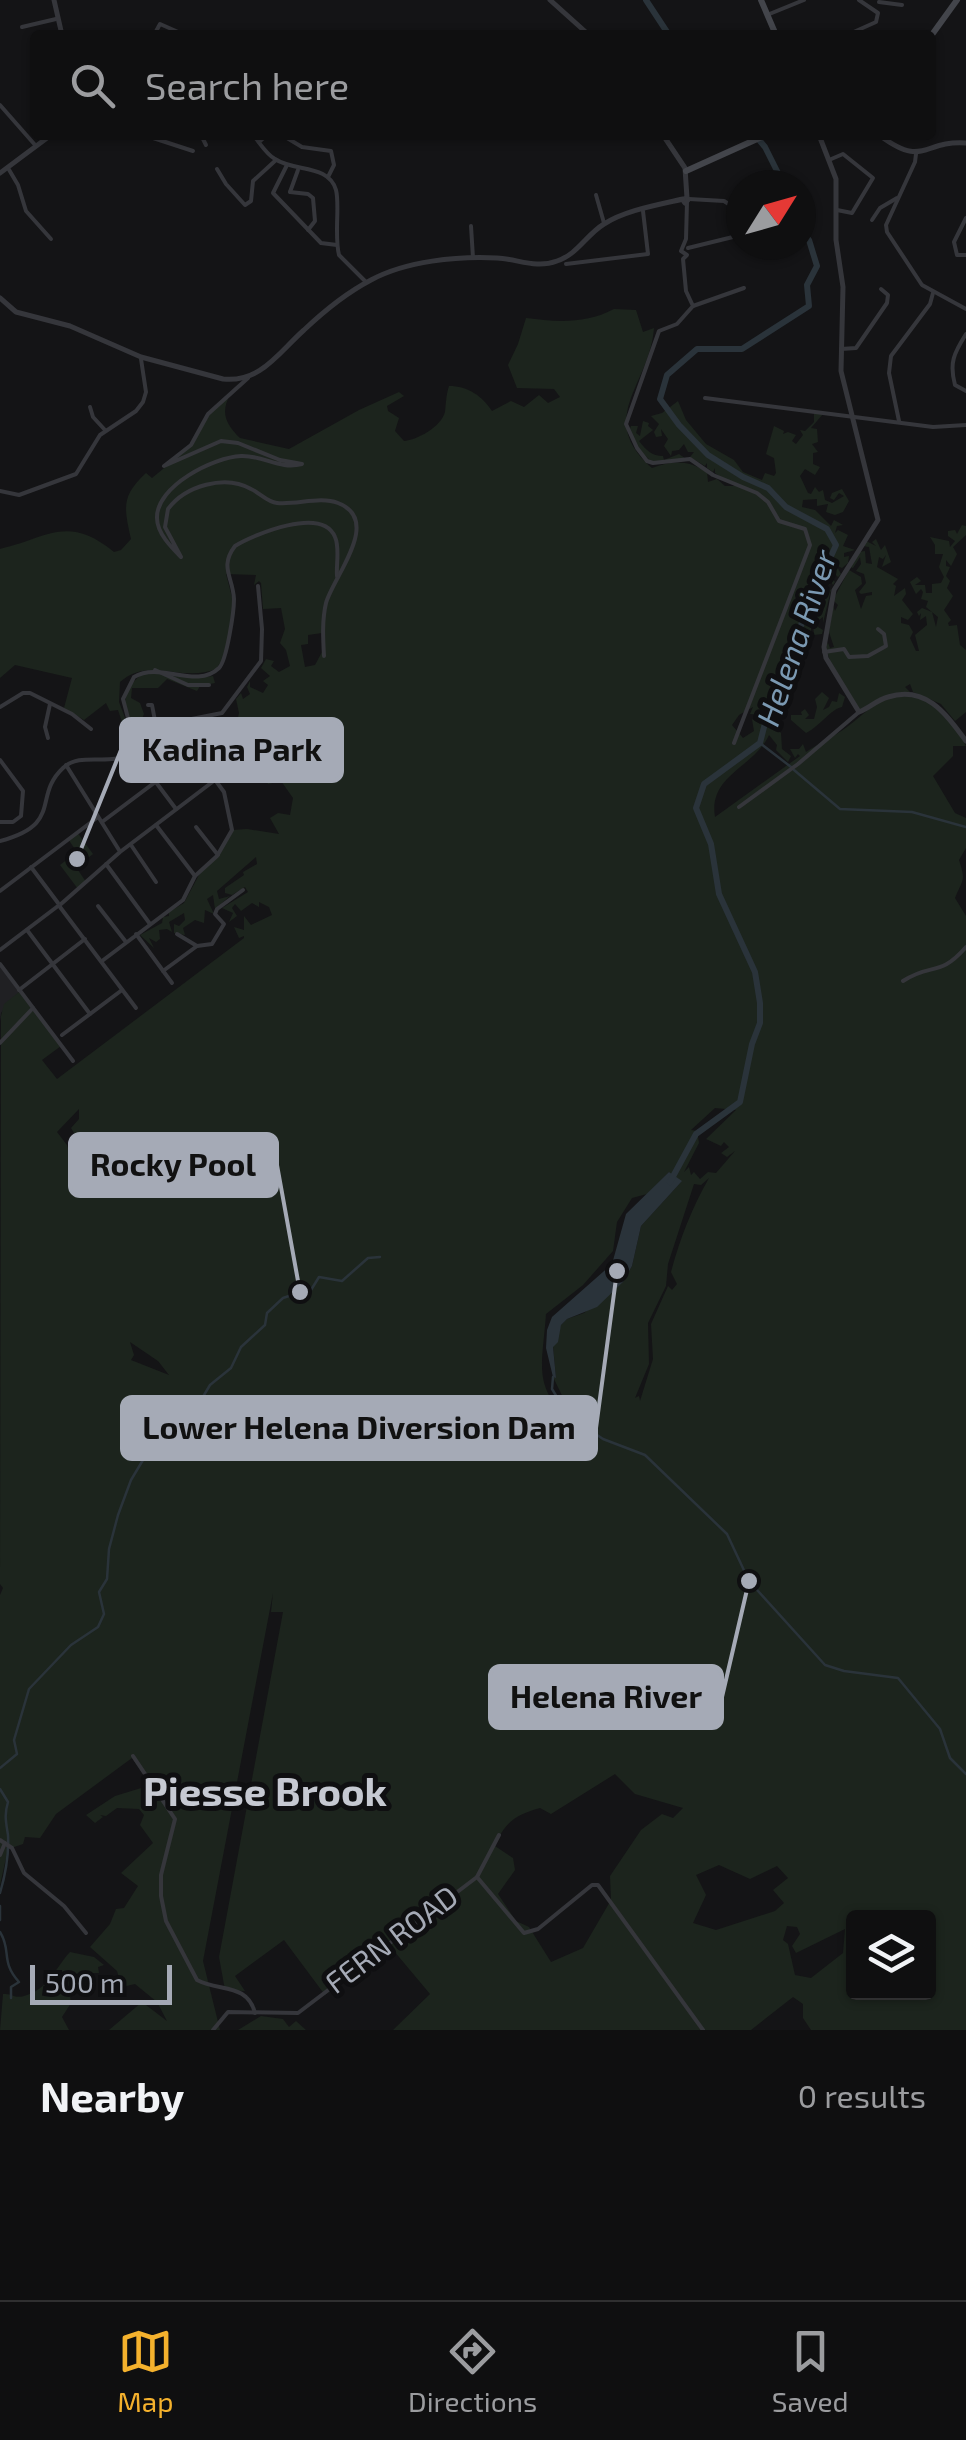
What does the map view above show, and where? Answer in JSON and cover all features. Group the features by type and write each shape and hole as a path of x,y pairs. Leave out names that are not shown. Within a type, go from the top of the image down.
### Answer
{"main road":[{"path":"761,0 774,30"},
{"path":"936,30 958,0"},
{"path":"687,167 754,140"}],"street":[{"path":"54,0 61,30"},
{"path":"550,0 583,30"},
{"path":"768,15 804,0"},
{"path":"860,0 878,13"},
{"path":"858,30 876,22 879,1 902,5"},
{"path":"22,27 58,18"},
{"path":"0,106 30,139"},
{"path":"31,140 36,146"},
{"path":"0,173 44,140"},
{"path":"162,140 193,151"},
{"path":"204,140 206,145"},
{"path":"261,140 259,142 276,160 328,177 338,195 340,259 353,266 366,282"},
{"path":"290,140 302,147 332,149 334,165 328,177"},
{"path":"667,140 687,167 683,256 686,291 693,306"},
{"path":"821,140 836,179 836,240 843,287 841,371 878,520 834,590 824,652 860,712"},
{"path":"885,140 900,150 916,154 952,143 966,143"},
{"path":"829,160 843,154 872,178 852,213 837,210"},
{"path":"916,154 916,162 886,225 887,232 922,285 966,308"},
{"path":"218,168 226,184 246,205 253,181 276,160"},
{"path":"287,165 273,193 324,244 337,245"},
{"path":"8,167 26,211 51,239"},
{"path":"280,201 290,192 298,170"},
{"path":"290,192 313,198 315,221 308,230"},
{"path":"596,195 604,224"},
{"path":"872,220 880,208 901,196"},
{"path":"0,298 16,312 70,326 141,357 223,379 248,377 268,366 310,324 366,282 420,264 473,258 504,258 541,265 574,252 604,224 643,210 685,201 726,201"},
{"path":"566,264 648,254 643,210"},
{"path":"966,218 954,242 957,255 966,255"},
{"path":"471,226 473,258"},
{"path":"688,248 726,239"},
{"path":"734,743 810,545 805,529 779,520 758,494 690,460 650,462 626,424 658,332 676,324 693,306 744,288"},
{"path":"841,348 856,348 887,303 888,296 881,289"},
{"path":"899,421 889,373 891,356 930,304 933,293"},
{"path":"966,334 950,366 955,385 966,391"},
{"path":"0,491 19,495 76,474 105,430 136,411 143,402 146,391 141,357"},
{"path":"248,377 248,382 207,416 191,445 164,466 221,441 302,464 283,467 256,457 239,456 196,472 176,484 161,502 157,516 161,532 182,557 165,528 168,509 182,495 217,483 243,485 277,503 337,502 352,514 357,528 324,614 324,656"},
{"path":"705,398 934,427 966,424"},
{"path":"90,407 92,417 105,430"},
{"path":"0,841 20,836 33,827 54,780 66,765 78,760 117,759 131,753 134,740 123,694 134,676 155,670 204,676 222,664 228,650 234,601 226,573 228,557 239,543 309,521 324,524 336,539 337,576"},
{"path":"148,704 152,705 156,726 222,713 261,662 258,586"},
{"path":"824,652 844,648 849,656 870,655 886,646 884,634 878,629"},
{"path":"155,670 188,685 210,686"},
{"path":"0,707 23,693 82,720 91,730"},
{"path":"739,807 860,712 888,697 915,695 940,707 966,741"},
{"path":"48,738 45,727 50,703"},
{"path":"102,961 183,900 195,876 218,854 233,826 225,794 174,724"},
{"path":"0,891 195,752"},
{"path":"0,760 23,791 23,806 17,820 0,822"},
{"path":"66,765 120,852"},
{"path":"143,765 176,810"},
{"path":"0,950 216,780"},
{"path":"156,825 195,876"},
{"path":"196,827 218,854"},
{"path":"131,844 156,882"},
{"path":"106,864 150,924"},
{"path":"31,867 136,1008"},
{"path":"163,971 197,946 212,944 218,938 224,924 215,914 217,909 244,890"},
{"path":"98,906 126,942"},
{"path":"27,930 90,1014"},
{"path":"136,934 172,983"},
{"path":"177,934 197,946"},
{"path":"19,990 85,939"},
{"path":"904,980 949,966 966,947"},
{"path":"0,964 73,1061"},
{"path":"62,1036 122,990"},
{"path":"0,1043 34,1008"},
{"path":"133,1756 175,1819 161,1875 166,1921 197,1980 240,1990 256,2013"},
{"name":"FERN ROAD","path":"214,2030 225,2013 298,2013 476,1877 499,1835"},
{"path":"0,1855 2,1841 12,1848 24,1873 67,1908 86,1932"},
{"path":"476,1877 524,1933 538,1929 596,1884 702,2030"}],"shaded area":[{"path":"614,309 636,310 643,332 654,328 627,417 628,433 636,450 652,468 687,463 707,472 708,482 717,479 725,486 735,486 715,473 715,468 713,472 707,463 705,466 690,457 694,452 688,452 684,444 671,456 664,446 668,439 661,429 662,436 656,437 654,432 659,424 651,416 678,401 686,420 706,444 734,460 743,472 762,480 765,473 776,473 774,458 766,454 774,426 783,434 796,435 792,441 796,444 803,435 800,430 805,431 814,422 814,413 823,414 811,428 817,429 818,442 812,444 818,452 813,453 813,464 820,467 815,475 805,469 800,476 808,493 815,487 819,492 823,490 825,500 832,503 844,496 839,493 834,500 830,498 832,493 842,489 849,501 843,512 835,515 826,512 828,504 817,506 817,499 803,500 802,507 815,510 831,526 834,520 843,525 837,526 835,533 838,530 848,535 843,546 855,550 844,553 844,557 849,556 848,563 842,568 836,565 841,574 838,577 834,573 831,576 835,582 833,585 829,579 831,584 825,587 831,590 823,623 823,617 819,620 822,634 814,635 813,623 820,610 811,615 811,631 806,635 772,725 781,733 782,749 791,756 788,762 769,735 725,781 715,803 715,817 800,756 795,758 790,749 799,749 803,744 806,752 893,696 928,701 947,716 966,746 953,746 953,756 933,776 955,813 966,818 966,848 959,860 963,880 955,898 966,916 966,2030 811,2030 803,2018 803,2004 793,1997 751,2030 393,2030 430,1994 389,1945 325,1995 284,1940 235,1976 245,1991 225,1990 219,1957 283,1612 271,1612 273,1593 203,1961 220,2030 109,2030 142,2002 167,2021 157,2002 135,1984 122,1987 117,1971 90,1947 110,1924 116,1909 124,1908 138,1886 121,1873 153,1843 140,1825 144,1815 139,1809 117,1808 106,1816 100,1815 103,1817 95,1823 86,1815 115,1796 151,1785 132,1758 56,1814 40,1838 25,1837 23,1844 8,1849 0,1885 1,1016 4,1004 19,992 61,1046 42,1060 57,1079 244,938 239,938 234,927 244,930 244,916 251,925 272,915 269,907 259,902 259,907 252,903 241,911 235,904 232,908 237,916 229,922 233,913 222,908 248,892 245,887 232,895 225,893 225,888 257,864 256,857 217,891 219,899 230,896 215,909 213,895 207,899 214,914 205,910 204,923 195,920 183,928 185,935 174,933 174,924 179,926 185,920 184,913 169,922 172,932 159,930 160,939 156,942 149,938 154,948 140,935 162,923 163,917 184,903 199,875 233,830 279,834 270,818 278,813 290,815 293,798 281,781 268,784 259,765 235,754 246,749 268,756 277,749 247,737 236,726 236,699 241,693 243,699 250,694 247,687 250,681 250,687 263,693 268,685 263,681 270,676 261,668 266,659 274,661 271,666 279,672 290,666 280,643 285,629 281,608 263,609 261,583 254,585 256,575 226,574 233,601 226,655 216,669 204,673 154,670 131,675 120,682 119,702 127,723 123,725 118,710 110,711 106,703 84,720 64,708 72,678 15,665 0,678 0,549 70,531 98,541 114,552 121,550 131,539 126,503 132,489 146,473 152,478 192,445 209,415 231,393 226,417 240,438 289,449 399,392 404,396 387,406 399,418 395,431 404,441 439,423 449,386 474,393 492,411 511,401 524,407 539,395 548,403 560,397 554,389 517,388 508,365 526,318 571,321","holes":["322,633 322,652 315,665 305,667 301,645 308,644 308,635","753,707 750,714 762,715 760,724 752,719 754,731 743,738 732,725 739,715","715,1108 736,1110 706,1139 721,1146 724,1142 729,1147 721,1153 727,1157 735,1151 716,1173 708,1172 700,1179 694,1172 691,1175 689,1167 684,1172 699,1143 697,1131 691,1130","79,1109 79,1119 71,1128 78,1140 71,1141 73,1155 57,1132","669,1172 681,1182 641,1226 632,1266 623,1282 584,1313 561,1325 553,1346 556,1378 553,1377 578,1428 546,1389 542,1364 546,1314 583,1285 613,1251 617,1222 632,1198 647,1194","709,1178 682,1235 671,1272 677,1284 672,1290 668,1286 651,1324 653,1359 640,1401 639,1396 635,1398 649,1364 648,1323 666,1286 668,1264 694,1184 701,1185","130,1342 158,1361 169,1375 131,1360 134,1355","615,1774 635,1794 683,1808 673,1818 662,1814 641,1830 610,1876 611,1900 583,1948 551,1962 529,1927 516,1921 498,1894 515,1870 513,1858 495,1846 507,1825 524,1814 540,1808 551,1814","719,1865 750,1879 777,1866 788,1878 773,1890 784,1903 775,1911 716,1930 693,1923 706,1895 696,1875","787,1926 797,1927 800,1934 792,1946 796,1953 845,1929 843,1953 811,1978 795,1975 788,1944 783,1940"]},
{"path":"643,421 653,430 639,441 647,450 664,460 679,454 686,459 652,462 638,449 629,431 631,426 638,426 636,433 640,436"},
{"path":"962,525 966,526 966,535 953,547 957,554 951,566 946,560 950,567 947,588 953,596 944,610 951,620 949,626 957,625 960,645 966,650 966,712 955,721 941,704 913,692 910,684 905,687 910,692 878,699 861,711 838,676 826,645 834,647 829,632 833,606 835,611 838,605 833,600 849,570 861,577 862,584 855,590 861,609 866,596 872,595 859,592 866,583 864,574 856,571 860,557 850,567 859,552 865,551 866,563 872,564 869,547 863,546 866,541 876,546 872,542 876,539 881,550 885,545 891,562 882,567 886,555 883,559 879,557 877,567 898,579 893,584 894,596 905,588 902,600 913,614 908,620 901,617 901,623 909,625 913,632 910,638 916,651 915,635 927,625 926,616 920,620 921,613 919,616 917,612 922,608 932,612 926,607 928,601 921,599 921,589 916,594 910,582 917,577 921,581 915,585 925,585 926,593 932,593 932,584 941,583 944,577 939,567 943,554 935,554 930,537 949,541 950,547 955,541 948,531 955,530 957,534"},
{"path":"145,672 213,676 215,683 200,686 197,691 167,679 158,688 132,688 131,698 140,703 144,714 140,723 153,730 146,740 130,725 125,706 130,688"},
{"path":"822,692 829,698 823,710 832,701 837,702 839,693 845,697 842,707 806,733 791,720 791,715 802,715 805,709 809,715 805,719 814,719 815,699"},
{"path":"77,832 93,854 76,867 86,882 78,889 60,865 77,852 68,839"},
{"path":"0,964 19,992 1,1013 0,1022"},
{"path":"669,1172 682,1181 641,1226 632,1266 623,1282 597,1307 561,1325 553,1347 556,1378 553,1377 546,1348 552,1317 612,1264 626,1214"},
{"path":"70,1952 94,1957 104,1965 98,1967 99,1973 89,1973 72,1985 80,1989 70,1997 71,2003 62,2017 69,2030 0,2030 3,1994 20,1997 33,1993"},
{"path":"261,2016 283,2019 289,2027 296,2021 306,2030 238,2030"}],"waterway":[{"name":"Helena River","path":"646,0 666,30"},
{"name":"Helena River","path":"759,140 776,170"},
{"name":"Helena River","path":"670,1182 696,1134 740,1102 760,1023 755,972 719,894 711,844 696,808 704,784 760,743 769,707 836,545 827,529 786,507 768,488 708,455 660,399 667,375 697,349 742,349 809,306 807,285 817,266 815,260"},
{"path":"760,743 791,767"},
{"path":"794,770 840,809 912,812 966,827"},
{"path":"305,1290 311,1290 319,1277 342,1281 368,1258 380,1257"},
{"path":"0,1768 17,1754 14,1740 29,1689 71,1645 98,1627 104,1614 99,1592 107,1579 109,1549 118,1515 143,1460 156,1450 170,1447 210,1385 231,1368 241,1347 265,1325 267,1313 283,1298 298,1293"},
{"name":"Helena River","path":"553,1377 552,1389 568,1415 603,1439 645,1455 727,1534 749,1581 825,1665 898,1678 940,1729 950,1758 966,1774"},
{"path":"0,1789 8,1802 8,1842 0,1893"},
{"path":"0,1906 0,1920"},
{"path":"0,1932 10,1968 19,1982 11,1987 11,1998"}],"place":[{"name":"Kadina Park","path":"77,859"},
{"name":"Lower Helena Diversion Dam","path":"617,1271"},
{"name":"Rocky Pool","path":"300,1292"},
{"name":"Helena River","path":"749,1581"}],"district":[{"name":"Piesse Brook","path":"265,1792"}]}
